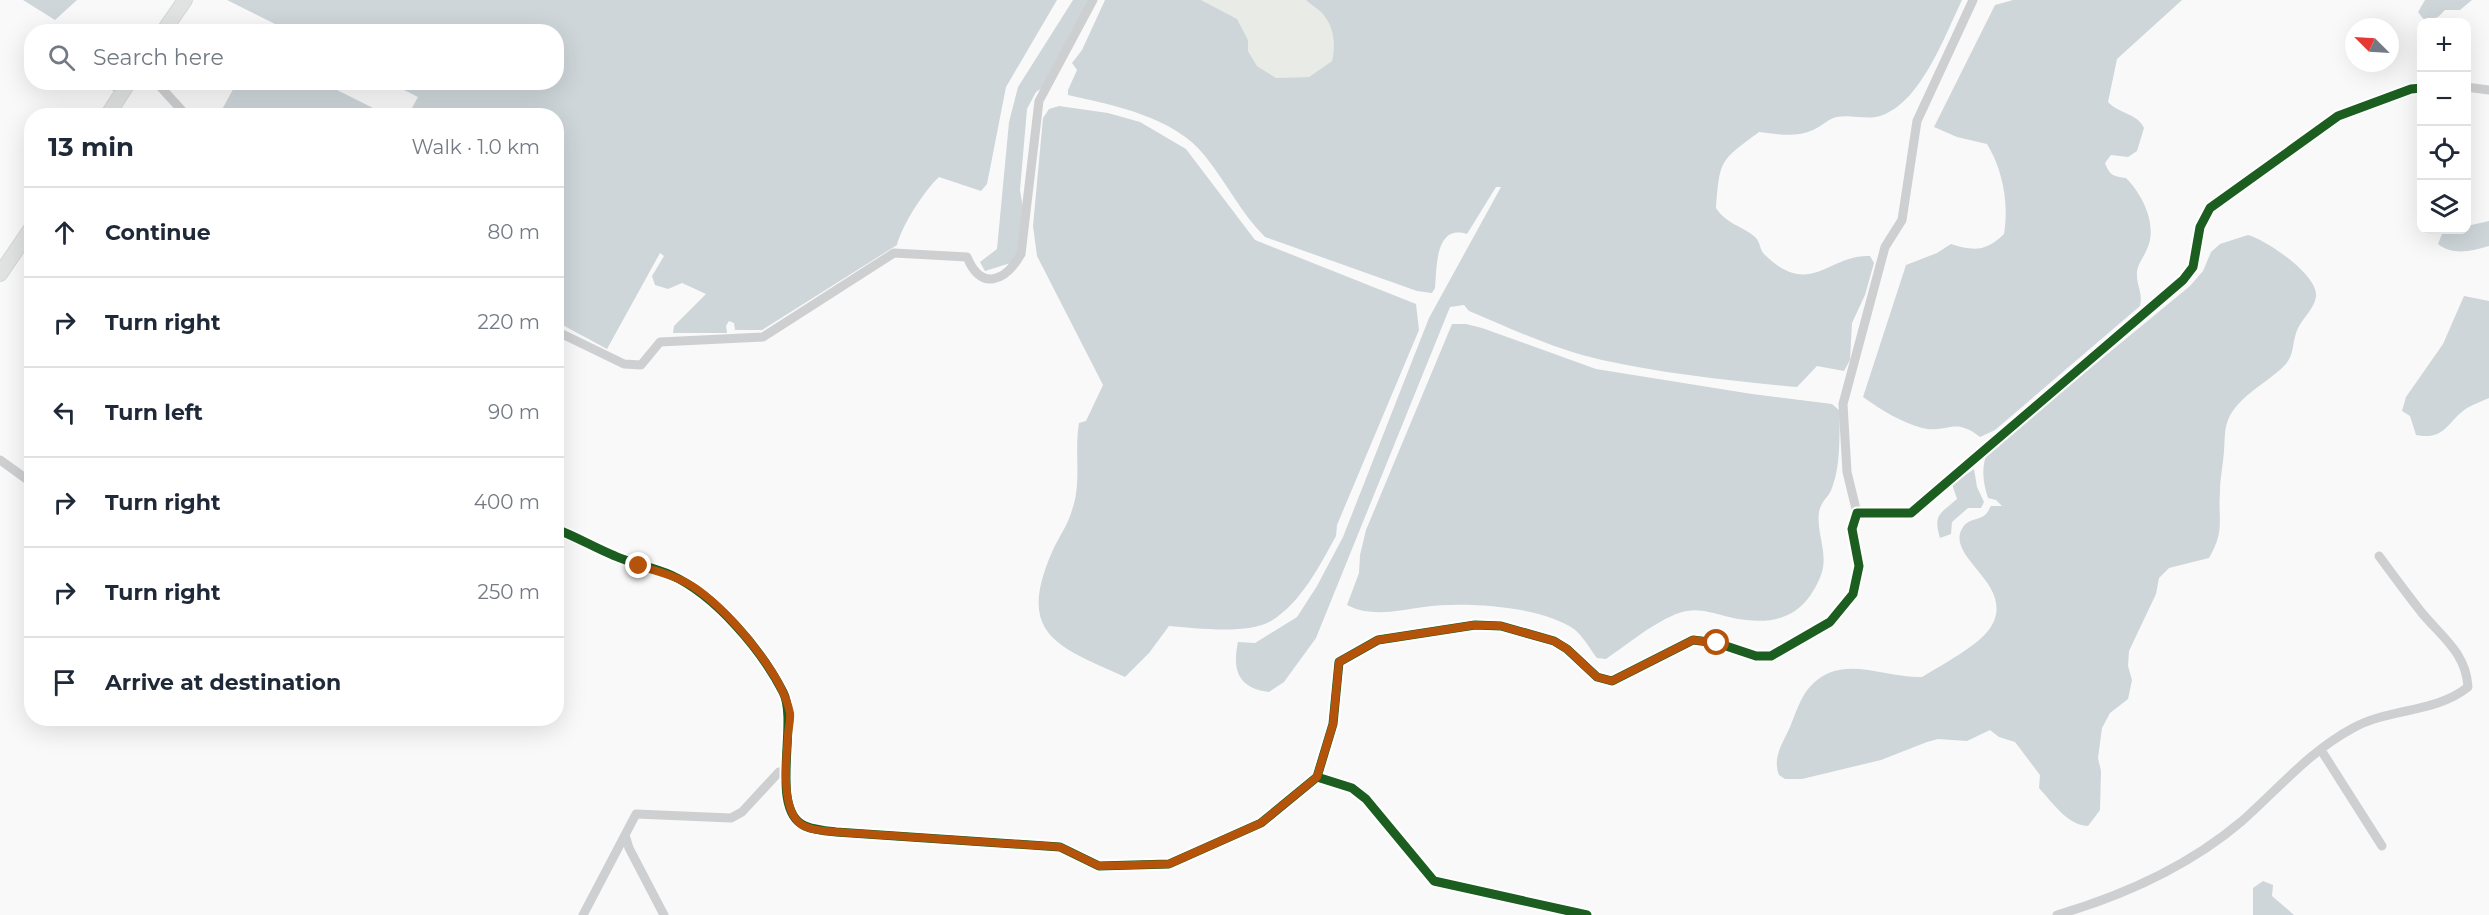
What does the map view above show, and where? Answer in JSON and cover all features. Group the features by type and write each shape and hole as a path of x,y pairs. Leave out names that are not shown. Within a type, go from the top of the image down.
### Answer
{"main road":[{"path":"168,24 185,0"},
{"path":"112,108 124,90"},
{"path":"0,274 24,239"}],"street":[{"path":"564,335 624,364 641,365 660,342 763,337 894,253 967,257 974,273 983,279 998,278 1014,266 1021,254 1039,101 1093,0"},
{"path":"564,533 639,566 669,574 698,590 733,622 784,693 790,716 786,771 789,802 794,816 802,826 836,832 1060,847 1099,866 1169,864 1261,823 1317,777 1333,724 1339,662 1378,640 1475,625 1501,626 1554,641 1567,649 1597,677 1612,681 1693,640 1717,643 1756,656 1771,656 1830,622 1853,594 1859,566 1852,530 1857,513 1847,472 1843,404 1885,247 1902,220 1917,121 1973,0"},
{"path":"1857,513 1911,513 2183,280 2193,267 2200,227 2210,207 2338,116 2417,88"},
{"path":"2471,88 2489,90"},
{"path":"163,90 180,108"},
{"path":"0,460 24,477"},
{"path":"2056,915 2094,904 2194,857 2241,821 2297,768 2354,727 2453,699 2468,687 2467,671 2456,650 2422,614 2379,556"},
{"path":"2321,750 2382,846"},
{"path":"583,915 636,814 731,818 742,812 772,777 779,772 786,771"},
{"path":"1317,777 1352,788 1366,799 1434,881 1587,915"},
{"path":"625,835 629,848 664,915"}],"shaded area":[{"path":"23,0 77,0 55,20"},
{"path":"227,0 1057,0 1006,87 987,184 981,191 939,177 914,209 897,245 762,330 735,330 734,323 729,321 726,326 727,333 673,333 674,326 706,294 682,283 668,289 655,285 652,276 664,256 660,253 607,349 564,326 564,108 412,108 418,97 404,90 564,90 564,24 275,24"},
{"path":"1073,0 1092,0 1045,86 1036,92 1027,109 1020,190 1023,208 1017,261 985,271 980,262 997,249 1009,122 1018,87"},
{"path":"1105,0 1201,0 1237,19 1248,40 1248,51 1257,66 1276,78 1309,77 1332,61 1334,44 1331,27 1319,10 1306,0 1962,0 1931,65 1909,96 1897,107 1877,117 1834,118 1816,129 1800,134 1759,132 1729,156 1721,170 1716,208 1730,222 1756,238 1764,254 1780,267 1794,273 1807,274 1855,257 1870,256 1874,263 1865,295 1852,323 1850,360 1844,371 1817,366 1797,387 1724,380 1650,369 1568,351 1469,311 1464,305 1450,307 1316,638 1284,682 1269,692 1250,686 1240,676 1236,661 1238,642 1255,643 1297,617 1317,586 1343,537 1429,318 1501,187 1496,187 1467,234 1449,235 1443,241 1438,259 1435,288 1432,293 1417,291 1265,237 1248,218 1205,156 1177,131 1123,108 1068,95 1077,70 1072,63 1082,50"},
{"path":"1201,0 1306,0 1319,10 1331,27 1334,44 1332,61 1309,77 1276,78 1257,66 1248,51 1248,40 1236,19"},
{"path":"2013,0 2182,0 2117,59 2108,102 2137,119 2144,128 2137,151 2128,157 2111,155 2105,163 2112,175 2126,178 2132,185 2143,202 2150,221 2150,240 2137,272 2140,306 1995,430 1980,437 1971,431 1957,427 1922,428 1891,415 1863,397 1906,265 1937,253 1951,244 1973,249 1985,247 2004,234 2006,211 2001,176 1987,144 1957,137 1934,127 1995,5"},
{"path":"2425,0 2472,0 2460,10 2445,10 2435,18 2423,18 2418,12"},
{"path":"233,90 337,90 373,108 223,108"},
{"path":"1059,106 1108,113 1140,122 1186,149 1255,240 1416,304 1419,330 1337,525 1336,536 1301,594 1271,621 1249,628 1221,630 1169,626 1149,653 1125,677 1063,646 1050,634 1041,620 1039,602 1042,580 1075,500 1079,423 1086,421 1103,385 1037,256 1033,226 1043,118 1049,109"},
{"path":"2489,221 2489,246 2469,251 2456,251 2438,244 2442,234 2471,234 2471,225"},
{"path":"2248,235 2278,251 2301,269 2315,288 2315,302 2298,328 2287,362 2245,397 2228,420 2220,482 2220,526 2214,549 2209,558 2169,568 2159,578 2156,594 2129,651 2128,666 2132,680 2128,699 2110,713 2102,728 2098,758 2101,771 2100,810 2088,826 2073,822 2039,788 2040,775 2015,742 1999,737 1990,730 1967,741 1938,739 1881,760 1802,779 1785,779 1779,775 1777,762 1782,744 1803,697 1820,678 1833,671 1847,669 1922,677 1960,654 1987,632 1997,610 1994,596 1988,583 1962,549 1959,538 1966,524 1984,516 1991,506 2002,506 1996,500 1988,498 1986,492 1983,470 1987,453 2190,286 2203,271 2211,252 2220,244"},
{"path":"2464,296 2489,301 2489,398 2460,413 2440,433 2426,436 2416,435 2410,416 2402,411 2406,397 2443,344"},
{"path":"1452,324 1466,324 1482,328 1596,369 1752,394 1832,404 1840,411 1838,460 1832,488 1819,512 1823,567 1814,590 1806,601 1786,616 1762,621 1733,618 1699,610 1679,613 1651,628 1606,659 1597,658 1574,629 1560,621 1522,610 1480,605 1440,605 1376,612 1347,605 1359,573 1360,555 1366,530"},
{"path":"1974,469 1977,487 1984,502 1981,508 1968,508 1952,522 1951,534 1940,538 1937,524 1939,515 1957,499 1952,484"},
{"path":"2263,881 2273,885 2272,896 2294,915 2253,915 2253,888"}],"cycle path":[{"path":"1317,777 1333,724 1339,662 1378,640 1475,625 1501,626 1554,641 1567,649 1597,677 1612,681 1693,640 1717,643 1756,656 1771,656 1830,622 1853,594 1859,566 1852,529 1857,513 1911,513 2183,280 2193,267 2200,227 2210,208 2338,116 2417,88"},
{"path":"564,532 615,556 664,572 688,584 720,609 749,641 774,675 783,692 788,723 786,764 788,803 794,817 805,826 836,832 1060,847 1099,866 1169,864 1261,823 1317,777 1352,788 1366,799 1434,881 1587,915"}],"route":[{"path":"639,566 669,574 698,590 733,622 784,693 790,716 786,771 789,802 794,816 802,826 836,832 1060,847 1099,866 1169,864 1261,823 1317,777 1333,724 1339,662 1378,640 1475,625 1501,626 1554,641 1567,649 1597,677 1612,681 1693,640 1717,643"}]}
